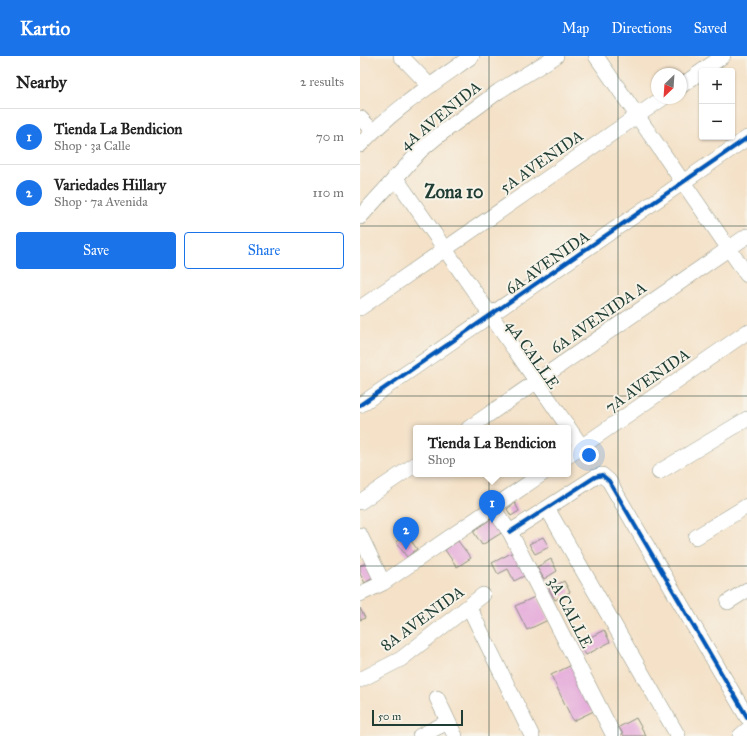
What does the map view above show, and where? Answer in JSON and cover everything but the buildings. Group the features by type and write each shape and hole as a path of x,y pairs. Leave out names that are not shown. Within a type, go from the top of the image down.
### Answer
{"street":[{"path":"401,56 430,86"},
{"path":"360,145 373,131 430,86 472,56"},
{"name":"4A AVENIDA","path":"360,217 421,150 439,135 499,91 556,56"},
{"path":"596,56 747,275"},
{"path":"687,82 723,56"},
{"name":"5A AVENIDA","path":"360,308 654,104"},
{"path":"360,118 373,131"},
{"name":"6A AVENIDA","path":"360,405 747,138"},
{"name":"4A CALLE","path":"395,177 567,425"},
{"name":"6A AVENIDA A","path":"472,425 747,236"},
{"name":"7A AVENIDA","path":"571,454 747,332"},
{"path":"659,472 747,419"},
{"name":"4A CALLE","path":"571,431 582,447"},
{"path":"360,502 413,466"},
{"path":"510,532 595,477 602,475 609,481 747,717"},
{"path":"360,594 383,583 537,477"},
{"path":"696,537 747,506"},
{"name":"3A CALLE","path":"492,507 510,532 614,736"},
{"path":"547,508 678,736"},
{"path":"360,535 383,583"},
{"path":"728,602 747,590"},
{"name":"8A AVENIDA","path":"360,680 401,660 484,595"},
{"path":"469,606 532,736"},
{"path":"436,698 455,736"},
{"path":"420,736 448,722"},
{"path":"740,736 747,730"}],"cycle path":[{"path":"360,405 747,138"},
{"path":"510,532 595,477 602,475 609,481 747,717"}],"place":[{"name":"Tienda La Bendicion","path":"492,523"},
{"name":"Variedades Hillary","path":"406,550"}],"district":[{"name":"Zona 10","path":"454,192"}]}
